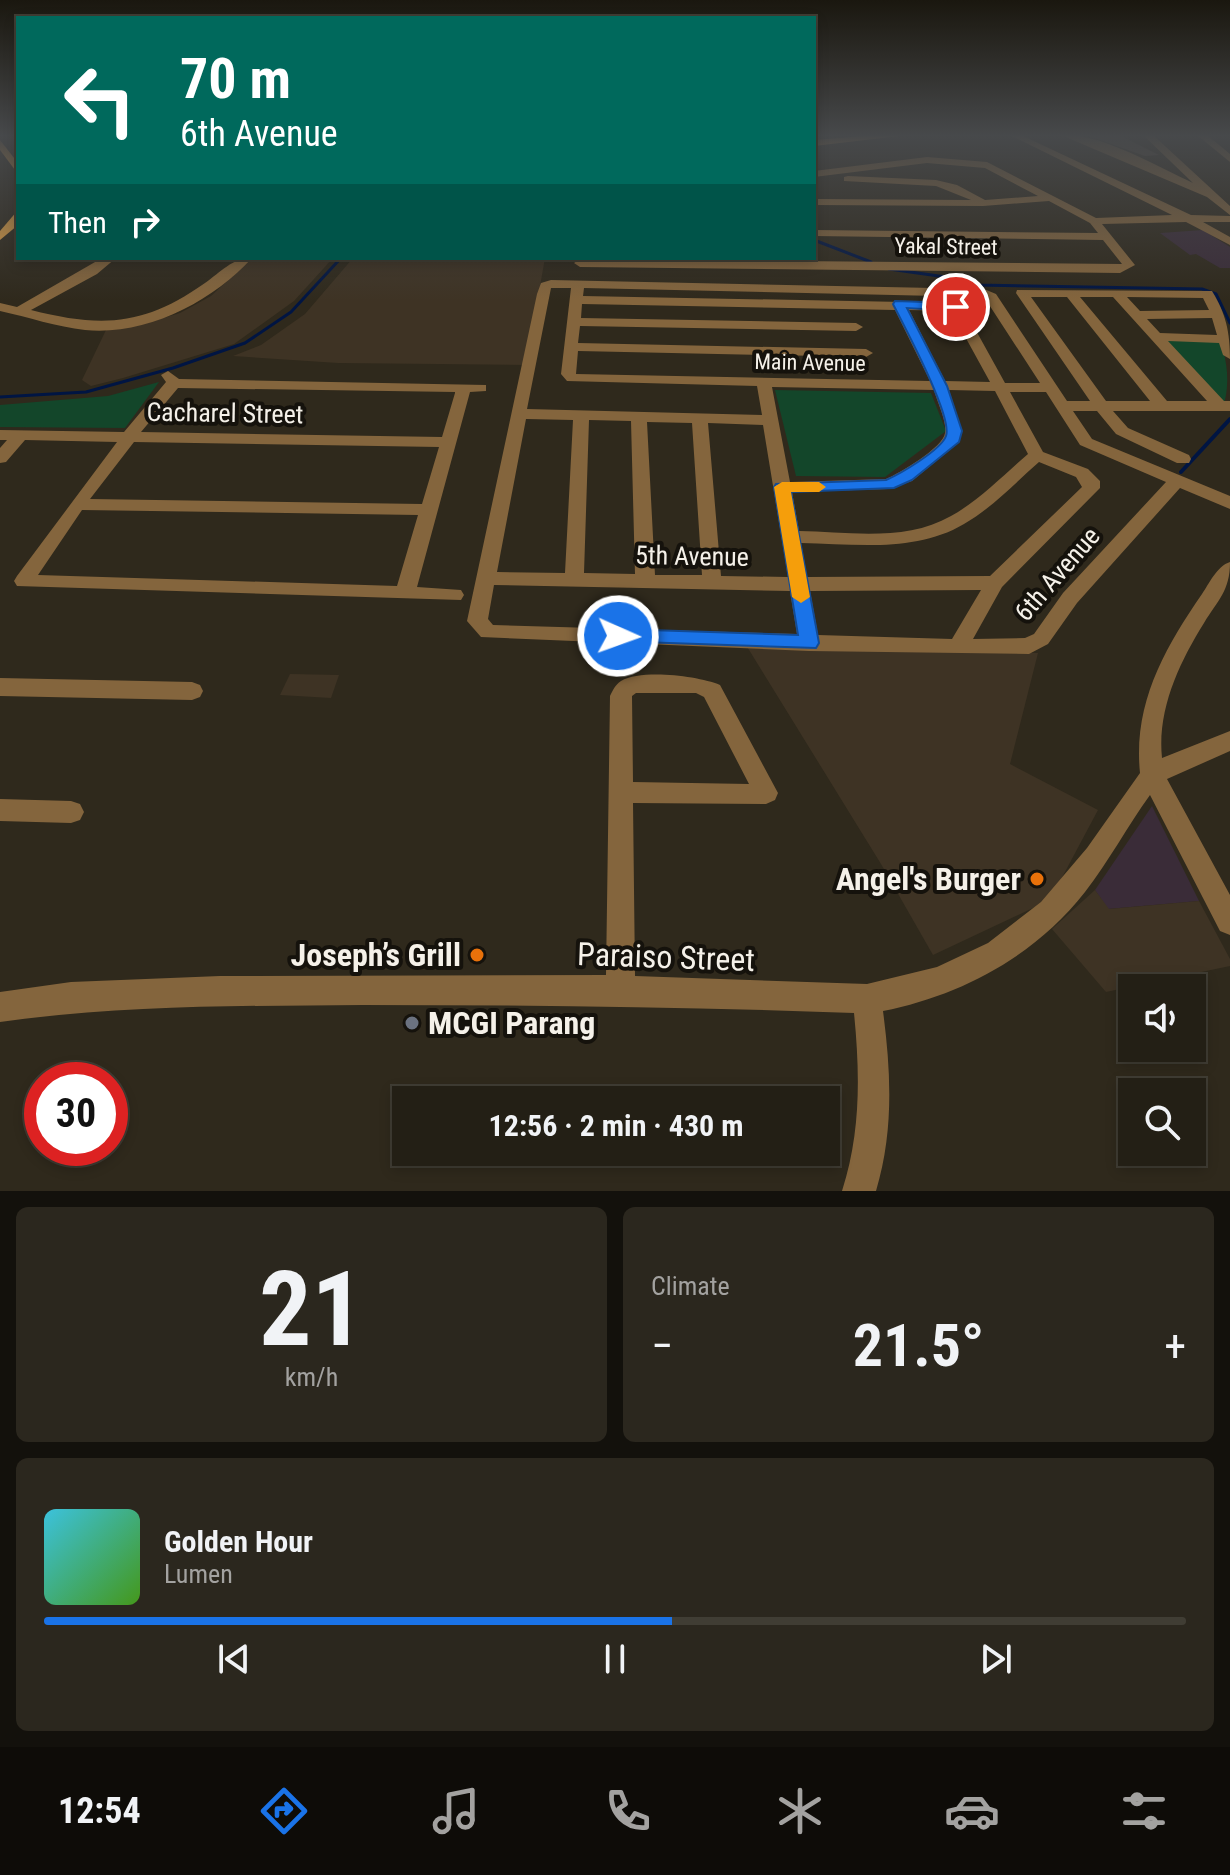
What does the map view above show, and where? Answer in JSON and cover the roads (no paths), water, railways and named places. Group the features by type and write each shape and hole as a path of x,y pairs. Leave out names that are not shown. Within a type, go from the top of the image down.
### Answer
{"main road":[{"path":"6,240 16,218"}],"street":[{"path":"961,191 983,203"},
{"path":"1039,191 1094,221 1230,219"},
{"path":"1131,191 1230,242"},
{"path":"1202,191 1210,194"},
{"path":"1206,191 1230,212"},
{"path":"816,202 983,203 1053,198"},
{"name":"Yakal Street","path":"581,260 1127,268 1129,265 1094,221"},
{"path":"816,233 1104,237"},
{"path":"20,311 107,260"},
{"path":"0,307 91,327 143,320 186,303 243,260"},
{"path":"581,260 571,347 866,353"},
{"path":"485,578 547,285 578,281 975,290 991,297 1086,442 1230,503"},
{"path":"1183,459 1129,436 1101,406 1021,295 1025,292 1207,294 1218,314 1230,355"},
{"path":"1070,293 1163,407"},
{"path":"1116,293 1225,406"},
{"path":"576,300 956,307 1037,455 1082,473 1091,481 1091,488 995,583 958,647"},
{"path":"846,303 878,385"},
{"path":"782,487 888,484 906,477 954,437 940,386 899,304"},
{"path":"1135,315 1218,314"},
{"path":"573,322 856,327"},
{"path":"1157,337 1226,339"},
{"name":"Main Avenue","path":"571,347 568,374 572,378 1049,388"},
{"path":"454,595 24,581 77,504 171,379 481,388"},
{"path":"764,383 809,643"},
{"path":"405,593 463,393 460,388"},
{"path":"1060,406 1225,406"},
{"path":"520,414 770,420"},
{"path":"574,580 581,415"},
{"path":"639,417 645,581"},
{"path":"700,418 712,581"},
{"name":"Cacharel Street","path":"0,435 448,442"},
{"path":"0,458 20,436"},
{"path":"790,537 903,537 932,533 961,517 1037,455"},
{"name":"6th Avenue","path":"485,578 478,611 480,627 488,632 958,647 1029,646 1041,639 1070,598 1177,481"},
{"path":"77,504 428,510"},
{"name":"5th Avenue","path":"485,578 799,584 995,583"},
{"path":"1228,578 1178,647 1162,682 1150,733 1149,759 1152,775 1230,922"},
{"path":"619,792 766,793 712,691 698,685 634,685 625,689 621,696 619,792 620,990"},
{"path":"0,687 192,691"},
{"path":"1152,775 1230,741"},
{"name":"Paraiso Street","path":"0,1007 71,997 220,991 620,990 867,999 891,995 946,978 996,957 1015,944 1056,908 1073,888 1152,775"},
{"path":"0,810 71,812"},
{"path":"859,1191 868,1165 875,1122 876,1079 867,999"}],"waterway":[{"path":"816,241 871,262"},
{"path":"0,397 86,392 173,368 245,343 291,312 339,260"},
{"path":"889,269 967,280 976,285 1202,289 1216,294 1230,323"},
{"path":"1181,472 1230,419"}],"place":[{"name":"Angel's Burger","path":"1037,879"},
{"name":"Joseph’s Grill","path":"477,955"},
{"name":"MCGI Parang","path":"412,1023"}]}
